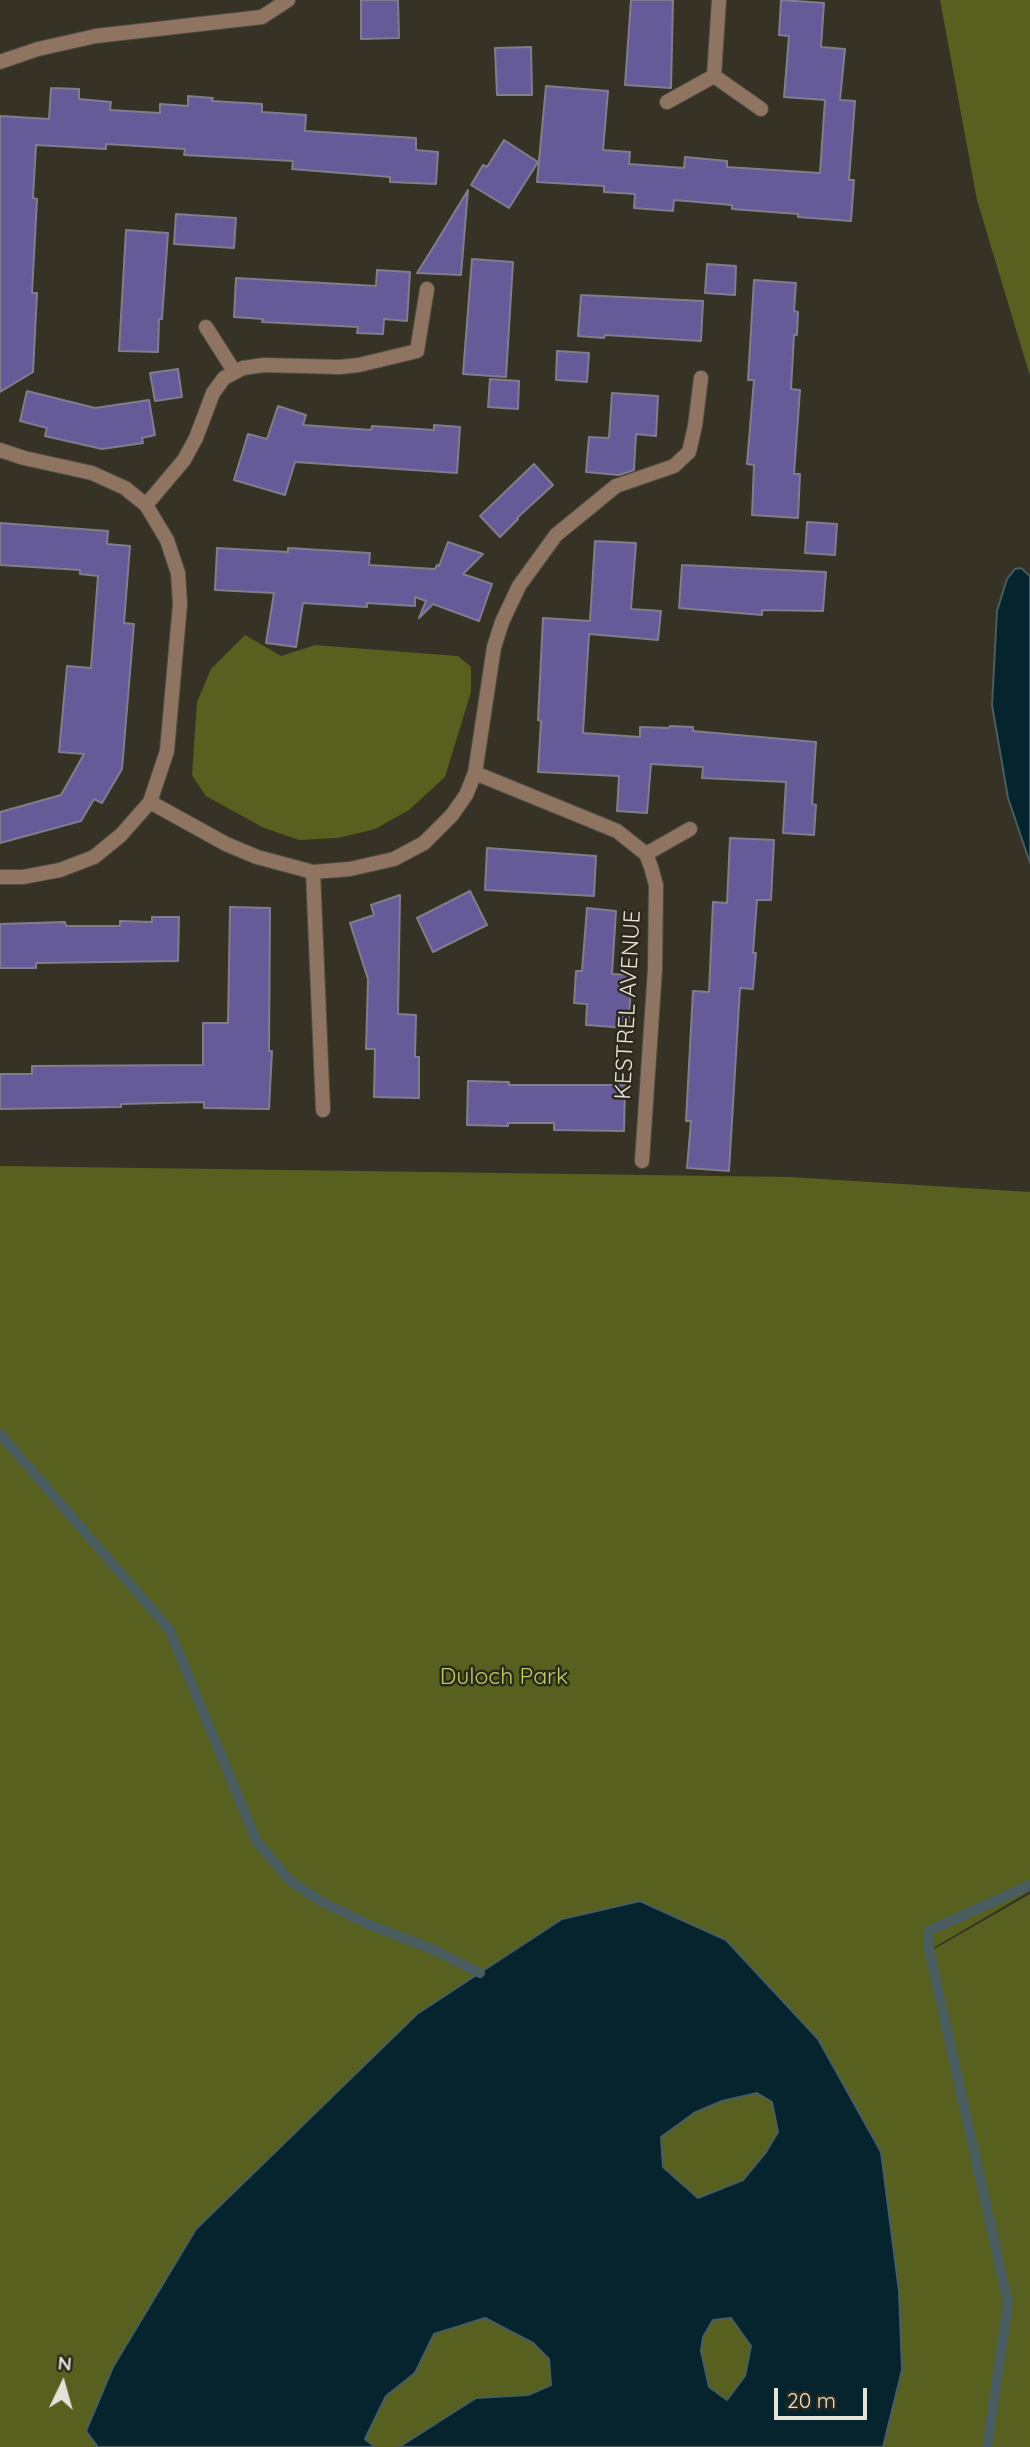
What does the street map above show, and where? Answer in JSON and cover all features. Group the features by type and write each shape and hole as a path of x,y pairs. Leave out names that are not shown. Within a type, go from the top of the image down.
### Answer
{"street":[{"path":"0,62 38,48 96,36 262,17 288,0"},
{"path":"714,76 719,0"},
{"path":"667,102 714,76"},
{"path":"714,76 761,109"},
{"path":"146,505 184,460 213,393 233,371 264,365 322,368 359,365 417,351 427,289"},
{"path":"206,327 233,371"},
{"path":"150,802 236,848 257,857 313,872 350,869 394,859 424,843 452,815 467,795 475,773 494,647 519,586 556,535 616,486 674,466 689,452 701,378"},
{"path":"0,450 92,473 125,488 146,505 167,540 178,573 180,604 167,751 150,802 121,835 94,857 60,870 23,877 0,877"},
{"path":"475,773 617,831 646,854 690,829"},
{"name":"KESTREL AVENUE","path":"642,1161 655,969 656,885 646,854"},
{"path":"313,872 323,1110"}],"green space":[{"path":"940,0 1030,0 1030,376 977,200"},
{"path":"245,635 281,656 315,645 458,656 471,667 471,692 445,777 409,810 375,829 338,838 299,840 264,828 206,796 192,775 197,702 211,669"},
{"name":"Duloch Park","path":"0,1166 790,1177 1030,1192 1030,1891 928,1951 1030,1894 1030,2447 0,2447"}],"water":[{"path":"1021,568 1030,576 1030,863 1008,798 992,705 997,611 1007,579 1015,569"},
{"path":"640,1901 726,1940 818,2039 881,2152 899,2291 902,2370 883,2447 399,2447 476,2398 528,2395 551,2385 549,2359 533,2343 485,2318 434,2334 415,2373 386,2396 365,2439 375,2447 98,2447 86,2431 113,2367 196,2229 417,2014 562,1919","holes":["757,2093 772,2102 778,2132 743,2180 698,2198 663,2167 661,2137 694,2113 722,2101","731,2318 751,2346 745,2376 727,2400 709,2387 701,2351 703,2337 713,2320"]}],"building":[{"path":"361,0 398,0 399,38 361,39"},
{"path":"631,0 673,0 671,88 625,85"},
{"path":"781,0 824,3 821,47 845,49 840,100 855,101 849,180 854,180 851,221 798,217 798,214 732,209 732,205 674,200 673,211 634,208 635,194 604,192 604,186 537,182 546,86 608,91 603,150 630,152 629,164 684,168 685,157 727,161 727,167 820,173 825,100 784,97 789,36 779,35"},
{"path":"531,47 532,95 497,95 495,48"},
{"path":"51,88 79,89 79,99 111,102 110,110 160,113 160,104 188,106 188,96 213,98 212,101 262,104 262,112 306,115 305,131 416,138 416,150 438,152 436,184 390,182 390,177 292,169 293,161 184,155 185,149 106,144 106,149 36,145 33,198 37,199 32,293 37,293 33,372 0,392 0,116 49,119"},
{"path":"504,140 538,162 509,208 471,185 483,165 487,167"},
{"path":"468,190 461,275 417,273 434,246"},
{"path":"176,214 236,218 234,248 174,244"},
{"path":"126,230 168,233 158,352 119,351"},
{"path":"472,259 513,262 506,377 463,374"},
{"path":"707,264 736,266 735,295 705,293"},
{"path":"377,270 410,272 407,321 384,319 383,334 357,333 358,327 262,322 263,319 234,317 236,278 376,286"},
{"path":"754,280 796,283 794,311 798,312 797,335 794,335 791,389 800,390 794,474 800,474 798,518 752,515 754,465 747,464 754,380 748,380"},
{"path":"581,295 703,301 701,341 578,336"},
{"path":"557,351 589,353 587,382 556,380"},
{"path":"178,369 182,397 155,401 150,373"},
{"path":"490,379 519,381 518,409 488,407"},
{"path":"27,391 95,408 149,400 155,435 142,438 143,443 102,449 45,436 47,428 20,421"},
{"path":"612,393 658,396 656,436 636,434 634,470 619,475 586,472 589,437 609,438"},
{"path":"278,406 306,415 303,425 371,430 372,426 434,430 434,425 460,427 457,473 295,462 285,495 234,480 248,434 267,439"},
{"path":"534,464 553,485 500,537 480,516"},
{"path":"807,522 837,524 835,555 805,553"},
{"path":"0,523 108,531 107,544 130,546 124,623 134,624 122,769 102,803 94,799 81,821 0,843 0,812 61,795 84,754 59,752 67,666 91,668 98,576 80,574 80,570 0,565"},
{"path":"595,541 636,543 631,609 661,611 658,640 589,634 583,733 640,737 640,727 670,726 693,727 693,731 816,742 812,804 816,805 814,835 783,833 786,782 702,778 703,767 651,764 647,813 617,811 619,776 538,772 543,618 590,621"},
{"path":"448,542 483,554 463,574 492,584 479,621 433,604 419,618 426,601 415,597 415,606 367,603 367,607 303,603 296,647 266,643 274,593 215,590 217,548 288,552 288,548 370,553 369,565 435,569 439,566"},
{"path":"682,565 826,572 823,611 762,610 762,615 679,608"},
{"path":"730,838 774,840 771,900 757,900 753,989 740,988 729,1171 687,1168 691,1121 686,1121 693,991 709,992 713,902 727,903"},
{"path":"487,848 596,856 594,896 485,890"},
{"path":"470,891 487,925 433,952 417,918"},
{"path":"400,895 398,1014 416,1015 415,1057 419,1057 419,1098 374,1097 375,1049 366,1049 368,979 350,923 374,915 371,905"},
{"path":"230,907 270,908 269,1051 272,1051 269,1109 204,1108 204,1102 121,1104 121,1107 0,1109 0,1074 32,1074 32,1066 203,1065 203,1023 228,1023"},
{"path":"587,908 616,911 612,974 632,975 628,1028 586,1025 587,1004 574,1003 576,971 582,971"},
{"path":"152,917 179,917 178,961 36,963 36,968 0,968 0,924 65,922 66,926 120,926 120,921 152,922"},
{"path":"468,1081 509,1082 509,1085 625,1085 624,1131 554,1130 554,1123 467,1125"}],"waterway":[{"path":"0,1434 169,1629 256,1840 290,1881 324,1903 370,1925 432,1949 480,1973"},
{"path":"987,2447 1008,2303 928,1945 928,1931 1030,1885"}]}
